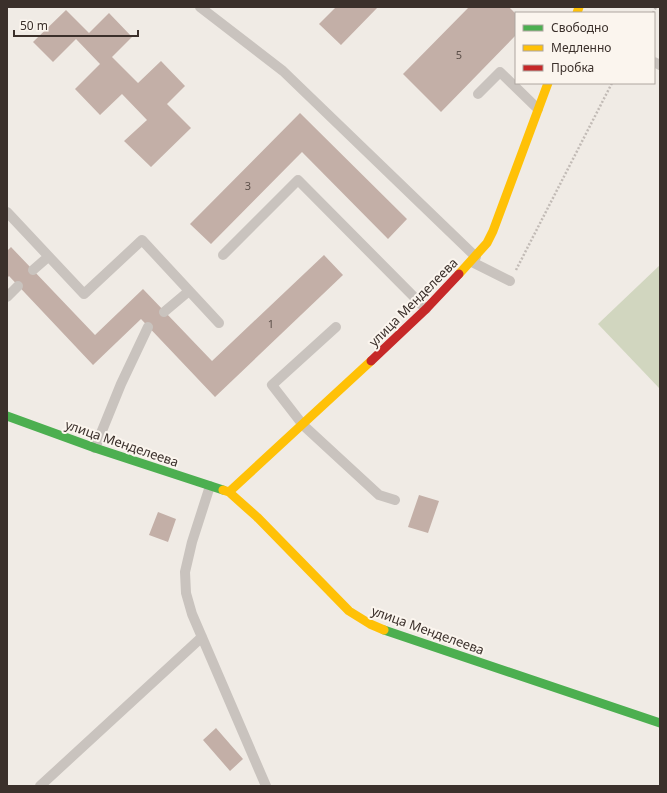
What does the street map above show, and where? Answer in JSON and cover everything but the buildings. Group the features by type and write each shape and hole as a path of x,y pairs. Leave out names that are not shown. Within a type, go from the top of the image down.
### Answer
{"street":[{"name":"улица Менделеева","path":"229,492 303,425 426,309 474,259 487,243 493,231 548,84"},
{"name":"улица Менделеева","path":"7,416 95,448 229,492 258,517 348,611 370,624 394,634 660,723"}],"lane":[{"path":"200,7 283,71 474,259 510,281"},
{"path":"478,94 500,72 538,109"},
{"path":"223,255 298,180 426,309"},
{"path":"7,212 84,294 142,240 219,323"},
{"path":"34,270 48,257"},
{"path":"7,297 18,286"},
{"path":"164,312 189,291"},
{"path":"95,448 121,384 148,327"},
{"path":"336,327 272,385 303,425 379,495 394,500"},
{"path":"210,486 192,542 185,572 186,593 192,614 266,786"},
{"path":"40,786 202,637"}],"path":[{"path":"510,281 611,84"}],"green space":[{"path":"660,265 660,389 598,324"}],"traffic: fast":[{"path":"7,416 95,448 223,490"},
{"path":"384,630 660,723"}],"traffic: slow":[{"path":"577,12 579,7"},
{"path":"459,274 487,243 493,231 548,84"},
{"path":"229,492 371,361"},
{"path":"223,490 229,492 257,517 349,611 370,624 384,630"}],"traffic: jam":[{"path":"371,361 426,309 459,274"}]}
